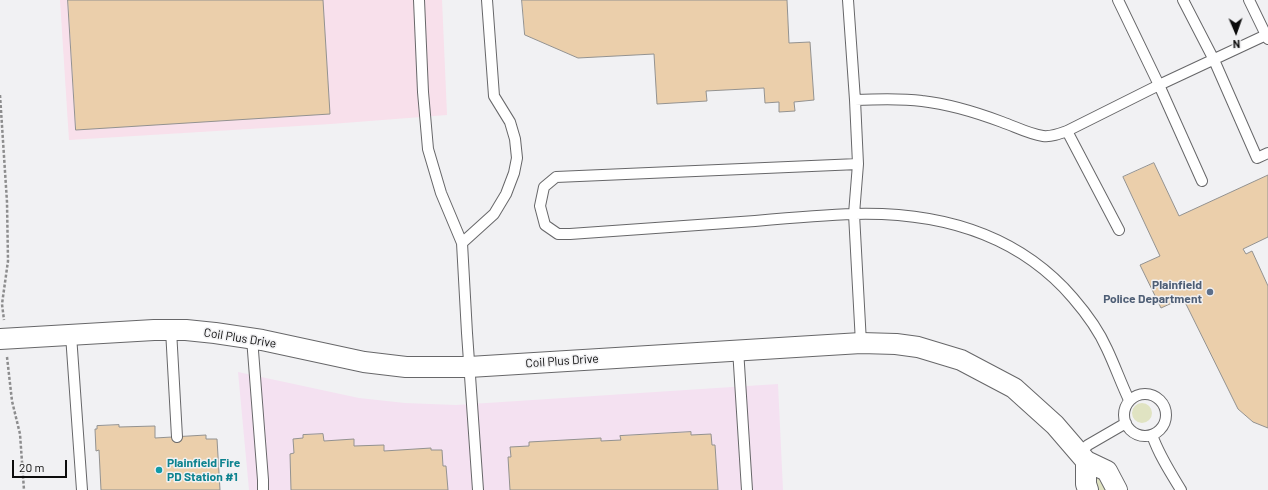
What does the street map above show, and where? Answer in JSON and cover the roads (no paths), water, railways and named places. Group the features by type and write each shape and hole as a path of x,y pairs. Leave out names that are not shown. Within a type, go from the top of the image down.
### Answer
{"street":[{"name":"Coil Plus Drive","path":"3,338 186,330 252,338 364,362 406,367 469,367 738,349 861,343 896,344 918,348 961,360 1014,388 1055,425 1083,457 1107,471 1117,490"},
{"path":"1083,457 1088,490"}],"lane":[{"path":"419,0 423,92 428,149 441,193 462,243 478,490"},
{"path":"462,243 494,214 514,174 517,158 515,139 510,122 494,96 487,0"},
{"path":"848,0 858,164 854,214 861,343"},
{"path":"1118,0 1159,85 1202,181"},
{"path":"1183,0 1214,60 1257,158 1268,153"},
{"path":"855,100 874,99 922,101 967,110 1033,134 1045,136 1057,134 1067,131 1159,85 1267,37 1249,0"},
{"path":"1067,131 1119,230"},
{"path":"858,164 556,177 544,187 540,206 545,225 558,234 854,214 902,215 941,221 982,233 1016,249 1044,269 1073,298 1090,319 1107,348 1129,400"},
{"path":"171,330 177,436"},
{"path":"71,335 82,490"},
{"path":"252,338 263,490"},
{"path":"738,349 747,490"},
{"path":"1148,393 1154,395 1164,405 1166,419 1158,431 1145,436 1138,435 1132,432 1126,424 1123,413 1125,406 1134,396 1148,393"},
{"path":"1083,457 1088,445 1126,424"},
{"path":"1152,434 1157,449 1181,490"}],"place":[{"name":"Plainfield Police Department","path":"1210,292"},
{"name":"Plainfield Fire PD Station #1","path":"159,470"}]}
